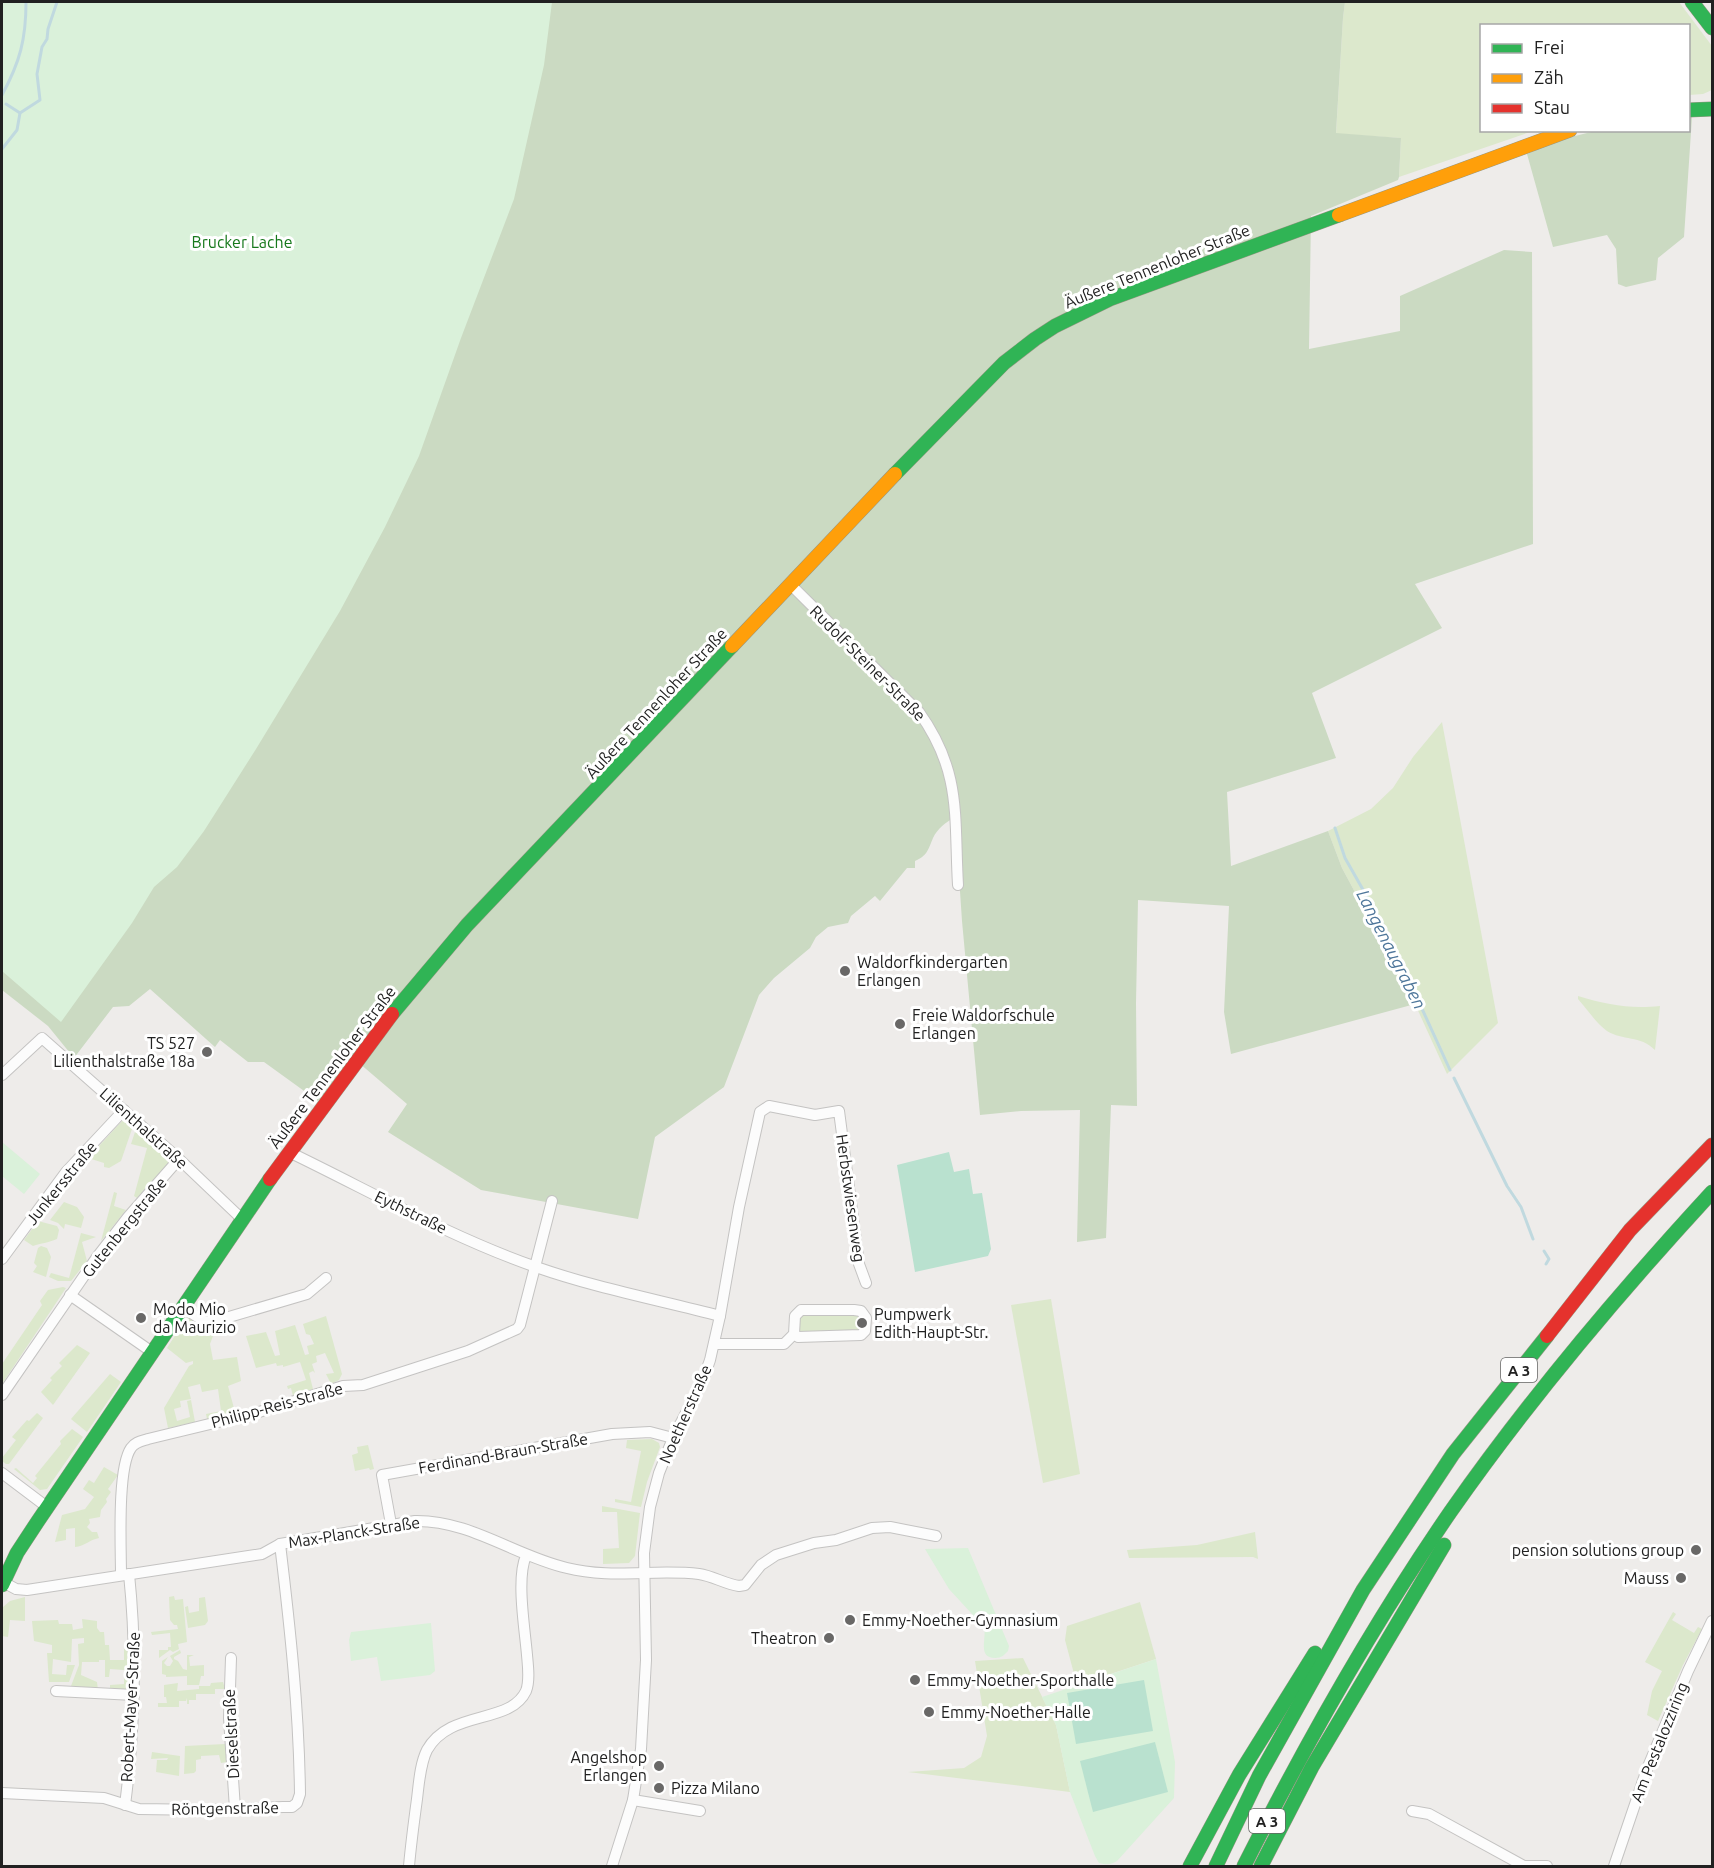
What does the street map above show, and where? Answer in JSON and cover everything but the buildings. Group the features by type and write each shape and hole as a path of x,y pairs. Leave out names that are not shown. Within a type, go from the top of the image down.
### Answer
{"main road":[{"path":"1692,2 1713,28"},
{"path":"1690,110 1713,109"},
{"name":"Äußere Tennenloher Straße","path":"2,1584 47,1507 152,1352 289,1152 399,1004 445,950 970,396 1023,347 1078,314 1121,295 1565,132"},
{"name":"A 3","path":"1216,1866 1259,1776 1363,1590 1453,1454 1630,1230 1713,1145"},
{"name":"A 3","path":"1244,1866 1290,1775 1353,1663 1447,1518 1549,1379 1626,1285 1713,1192"},
{"path":"1261,1866 1312,1767 1348,1705 1462,1514 1538,1404 1549,1379"},
{"path":"1190,1866 1239,1775 1335,1619 1363,1590"},
{"path":"1276,1866 1348,1705"}],"street":[{"name":"Rudolf-Steiner-Straße","path":"791,585 919,712 931,728 945,758 955,798 958,885"},
{"name":"Lilienthalstraße","path":"2,1075 42,1038 179,1159 243,1220"},
{"name":"Noetherstraße","path":"612,1866 633,1800 641,1749 646,1660 644,1553 650,1507 659,1473 673,1438 703,1380 714,1344 739,1207 760,1112 769,1106 815,1115 839,1111"},
{"name":"Junkersstraße","path":"2,1259 66,1172 124,1110"},
{"name":"Herbstwiesenweg","path":"839,1111 860,1264 866,1283"},
{"name":"Eythstraße","path":"289,1152 473,1242 536,1267 570,1278 720,1316"},
{"name":"Gutenbergstraße","path":"2,1395 70,1295 128,1217 179,1159"},
{"path":"536,1267 552,1201"},
{"name":"Philipp-Reis-Straße","path":"125,1574 123,1483 127,1456 134,1445 148,1438 277,1407 343,1386 363,1385 468,1351 512,1332 520,1325 536,1267"},
{"path":"183,1308 201,1319 212,1322 307,1294 326,1278"},
{"name":"Gutenbergstraße","path":"70,1295 152,1352"},
{"path":"714,1344 783,1344 794,1334 795,1316 801,1310 854,1310 861,1311 866,1318 866,1331 861,1335 798,1337 794,1334"},
{"name":"Ferdinand-Braun-Straße","path":"391,1524 382,1475 612,1434 650,1432 673,1438"},
{"path":"2,1473 47,1507"},
{"name":"Max-Planck-Straße","path":"2,1584 27,1590 262,1554 280,1544 415,1521 446,1523 526,1556 580,1571 702,1575 742,1586 761,1565 776,1555 802,1546 836,1540 872,1528 890,1527 936,1536"},
{"name":"Röntgenstraße","path":"2,1793 104,1798 139,1809 292,1807 297,1803 300,1798 296,1687 280,1544"},
{"path":"409,1866 422,1764 432,1743 443,1732 458,1723 508,1708 518,1702 526,1690 528,1663 522,1575 526,1556"},
{"name":"Robert-Mayer-Straße","path":"125,1574 134,1632 134,1695 125,1805"},
{"name":"Am Pestalozziring","path":"1614,1866 1647,1769 1688,1671 1713,1621"},
{"name":"Dieselstraße","path":"231,1658 229,1718 235,1809"},
{"path":"56,1691 134,1695"},
{"path":"633,1800 700,1811"},
{"path":"1412,1811 1429,1814 1524,1866 1547,1866"}],"green space":[{"path":"2,2 1345,2 1336,133 1401,138 1399,177 1398,180 1311,216 1309,349 1400,331 1400,296 1504,250 1532,252 1533,544 1415,584 1442,628 1312,693 1336,758 1227,792 1231,866 1328,831 1342,868 1415,1004 1231,1054 1224,1012 1229,906 1138,900 1137,1106 1111,1105 1106,1238 1077,1242 1080,1110 1021,1111 980,1115 955,817 937,832 927,852 915,861 915,868 907,868 880,901 875,896 851,916 848,923 828,927 816,937 810,948 774,978 759,995 724,1087 655,1137 638,1219 481,1190 388,1132 407,1104 352,1057 318,1101 264,1062 248,1062 220,1040 215,1047 150,989 129,1006 113,1007 74,1058 48,1026 2,990"},
{"name":"Brucker Lache","path":"2,2 552,2 544,65 514,199 419,456 385,527 340,611 204,831 177,867 154,887 132,923 61,1022 2,971"},
{"path":"1345,2 1679,2 1712,46 1712,90 1703,94 1690,95 1690,24 1480,24 1480,132 1530,132 1399,177 1401,138 1336,134"},
{"path":"1690,117 1692,117 1684,237 1658,258 1656,280 1626,287 1618,284 1616,249 1607,235 1553,247 1527,154 1559,140 1591,132 1690,132"},
{"path":"1442,722 1498,1023 1447,1074 1415,1004 1342,868 1328,831 1371,809 1393,788 1413,757"},
{"path":"1578,996 1619,1006 1660,1006 1655,1050 1643,1042 1607,1031 1592,1016"},
{"path":"126,1120 133,1126 121,1161 109,1168 104,1167 104,1163 88,1158 122,1121"},
{"path":"136,1129 170,1161 137,1198 134,1196 147,1148 131,1144"},
{"path":"2,1142 40,1174 24,1194 2,1176"},
{"path":"949,1152 954,1172 969,1169 973,1194 982,1193 991,1249 988,1256 915,1272 897,1165"},
{"path":"114,1192 117,1193 114,1206 126,1210 101,1241"},
{"path":"64,1202 77,1207 84,1217 81,1228 65,1224 64,1229 58,1223 50,1220"},
{"path":"38,1221 57,1226 59,1230 57,1239 33,1246 24,1240"},
{"path":"81,1233 96,1237 82,1242 87,1261 71,1281 58,1281 49,1277 51,1273 69,1278"},
{"path":"41,1246 47,1248 51,1257 46,1277 33,1272 37,1266 34,1263 38,1248"},
{"path":"66,1288 2,1384 2,1364 42,1305 40,1301 48,1290"},
{"path":"1051,1299 1080,1474 1043,1483 1011,1305"},
{"path":"854,1312 862,1317 859,1332 798,1332 800,1314"},
{"path":"190,1316 213,1325 210,1344 213,1360 237,1357 241,1381 228,1386 235,1412 207,1419 206,1414 221,1411 218,1389 202,1392 200,1384 188,1387 191,1399 180,1401 181,1407 174,1409 177,1421 190,1417 187,1401 191,1400 195,1422 168,1428 164,1408 193,1361 186,1363 167,1348 187,1317"},
{"path":"326,1316 342,1374 339,1380 331,1384 326,1374 334,1373 325,1353 316,1356 317,1362 312,1364 315,1373 313,1371 309,1373 313,1389 293,1396 291,1388 288,1389 287,1386 306,1380 300,1362 283,1367 283,1365 277,1366 276,1363 256,1368 246,1336 266,1332 275,1356 280,1355 275,1331 295,1325 305,1355 309,1354 307,1346 314,1344 310,1335 306,1334 303,1324"},
{"path":"77,1345 90,1353 53,1405 41,1392 62,1366 59,1363"},
{"path":"110,1374 121,1382 87,1432 71,1419"},
{"path":"37,1413 43,1418 9,1464 6,1464 2,1458 16,1440 12,1437 27,1420 29,1421"},
{"path":"72,1429 83,1437 47,1489 40,1490 14,1469 16,1468 33,1483 37,1478 35,1476 61,1444 60,1441"},
{"path":"652,1439 659,1443 660,1447 647,1482 641,1507 615,1502 615,1499 631,1502 641,1451 626,1448 627,1440"},
{"path":"368,1445 374,1469 355,1471 352,1455 358,1453 357,1447"},
{"path":"104,1467 118,1475 108,1489 111,1492 101,1510 100,1517 89,1519 90,1523 87,1527 92,1532 97,1532 99,1538 75,1547 75,1528 66,1529 66,1540 55,1542 62,1515 85,1509 94,1497 83,1489 89,1480 94,1483"},
{"path":"602,1506 640,1513 635,1556 629,1563 603,1564 603,1549 619,1548 617,1512 602,1512"},
{"path":"1255,1532 1258,1559 1253,1557 1129,1558 1127,1550 1197,1545"},
{"path":"968,1548 1009,1646 1003,1656 995,1658 986,1655 984,1627 949,1589 925,1549"},
{"path":"174,1596 175,1600 183,1599 187,1642 178,1644 179,1649 173,1652 170,1650 159,1658 159,1650 168,1650 168,1647 171,1647 170,1633 152,1635 151,1632 178,1629 177,1625 170,1620 169,1597"},
{"path":"25,1597 25,1621 10,1620 8,1637 2,1636 3,1607 10,1601"},
{"path":"205,1597 208,1621 205,1625 188,1628 185,1607 188,1606 189,1613 199,1611 199,1598"},
{"path":"1140,1602 1156,1659 1077,1685 1065,1640 1067,1626"},
{"path":"1673,1612 1676,1614 1672,1620 1694,1633 1698,1627 1702,1629 1658,1721 1647,1715 1652,1691 1662,1671 1645,1662"},
{"path":"82,1619 97,1621 97,1628 100,1632 104,1632 105,1645 109,1645 110,1660 124,1660 124,1649 131,1649 131,1686 125,1691 114,1692 110,1688 110,1685 124,1684 124,1670 110,1669 109,1677 105,1677 105,1660 82,1662 81,1675 97,1682 98,1690 71,1686 79,1665 78,1644 84,1643 84,1638 72,1639 71,1662 53,1659 52,1674 66,1675 67,1665 75,1665 69,1682 49,1682 47,1653 52,1653 52,1645 34,1641 32,1621 58,1620 59,1624 72,1624 73,1630 83,1628"},
{"path":"431,1623 435,1671 430,1675 381,1681 377,1657 351,1661 349,1640 351,1632"},
{"path":"180,1650 181,1653 174,1659 183,1669 187,1670 187,1655 194,1655 189,1657 190,1666 204,1665 204,1676 201,1676 199,1685 187,1685 187,1676 166,1677 162,1674 162,1661 168,1657 164,1663 170,1666 173,1661 170,1656"},
{"path":"1023,1658 1056,1725 1070,1792 908,1772 964,1768 981,1757 987,1736 975,1661"},
{"path":"1156,1659 1175,1762 1174,1798 1117,1861 1108,1864 1099,1863 1070,1792 1056,1725 1042,1697"},
{"path":"1144,1680 1153,1731 1076,1744 1067,1693"},
{"path":"223,1682 225,1689 215,1689 215,1694 196,1694 196,1700 189,1700 189,1704 187,1704 187,1698 186,1701 179,1701 179,1707 158,1707 158,1703 167,1703 164,1697 164,1685 178,1683 177,1691 199,1689 199,1686 210,1686 211,1683"},
{"path":"1155,1742 1168,1792 1093,1812 1080,1761"},
{"path":"225,1744 227,1762 221,1763 219,1755 201,1756 201,1759 196,1760 196,1771 184,1774 185,1746"},
{"path":"152,1752 180,1756 179,1776 156,1772 157,1760 168,1758 151,1759"}],"waterway":[{"path":"2,95 21,50 26,2"},
{"path":"2,149 17,130 20,113 40,100 37,74 42,47 47,39 57,2"},
{"path":"6,104 20,113"},
{"name":"Langenaugraben","path":"1335,828 1345,858 1387,932 1450,1070"},
{"name":"Langenaugraben","path":"1454,1078 1507,1186 1521,1207 1533,1239"},
{"name":"Langenaugraben","path":"1544,1251 1549,1259 1546,1264"}],"traffic: fast":[{"path":"1692,2 1712,28"},
{"path":"1690,110 1712,109"},
{"path":"895,474 1004,363 1055,326 1110,299 1339,215"},
{"path":"392,1014 467,925 732,646"},
{"path":"2,1585 17,1553 38,1521 270,1179"},
{"path":"1244,1866 1342,1685 1394,1597 1451,1511 1576,1347 1712,1192"},
{"path":"1216,1866 1259,1776 1363,1590 1453,1454 1547,1336"},
{"path":"1261,1866 1312,1767 1444,1545"},
{"path":"1190,1866 1239,1775 1315,1653"}],"traffic: slow":[{"path":"1339,215 1565,132"},
{"path":"732,646 895,474"}],"traffic: jam":[{"path":"270,1179 392,1014"},
{"path":"1547,1336 1630,1230 1712,1145"}],"place":[{"name":"Waldorfkindergarten Erlangen","path":"845,971"},
{"name":"Freie Waldorfschule Erlangen","path":"900,1024"},
{"name":"TS 527 Lilienthalstraße 18a","path":"207,1052"},
{"name":"Modo Mio da Maurizio","path":"141,1318"},
{"name":"Pumpwerk Edith-Haupt-Str.","path":"862,1323"},
{"name":"pension solutions group","path":"1696,1550"},
{"name":"Mauss","path":"1681,1578"},
{"name":"Emmy-Noether-Gymnasium","path":"850,1620"},
{"name":"Theatron","path":"829,1638"},
{"name":"Emmy-Noether-Sporthalle","path":"915,1680"},
{"name":"Emmy-Noether-Halle","path":"929,1712"},
{"name":"Angelshop Erlangen","path":"659,1766"},
{"name":"Pizza Milano","path":"659,1788"}]}
